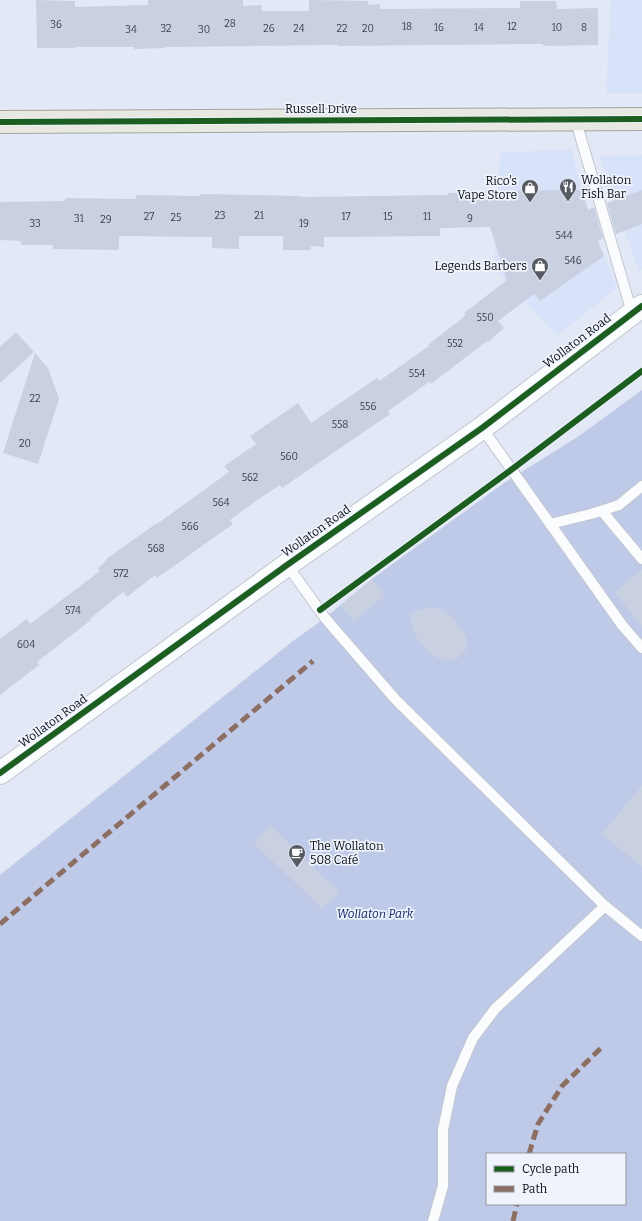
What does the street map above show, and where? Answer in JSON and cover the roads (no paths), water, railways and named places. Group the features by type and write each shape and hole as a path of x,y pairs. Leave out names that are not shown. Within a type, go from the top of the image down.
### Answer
{"main road":[{"name":"Russell Drive","path":"0,122 575,118 642,119"}],"street":[{"name":"Wollaton Road","path":"0,773 287,565 482,428 637,309"}],"lane":[{"path":"575,118 637,309"},
{"path":"482,428 622,625 642,648"},
{"path":"550,524 602,511 619,505 642,486"},
{"path":"602,511 642,560"},
{"path":"287,565 325,618 396,700 605,906 642,936"},
{"path":"433,1221 443,1186 443,1130 452,1086 473,1038 495,1009 605,906"}],"place":[{"name":"Wollaton Fish Bar","path":"568,202"},
{"name":"Rico's Vape Store","path":"530,203"},
{"name":"Legends Barbers","path":"540,281"},
{"name":"The Wollaton 508 Café","path":"297,868"}],"park label":[{"name":"Wollaton Park","path":"375,914"}]}
